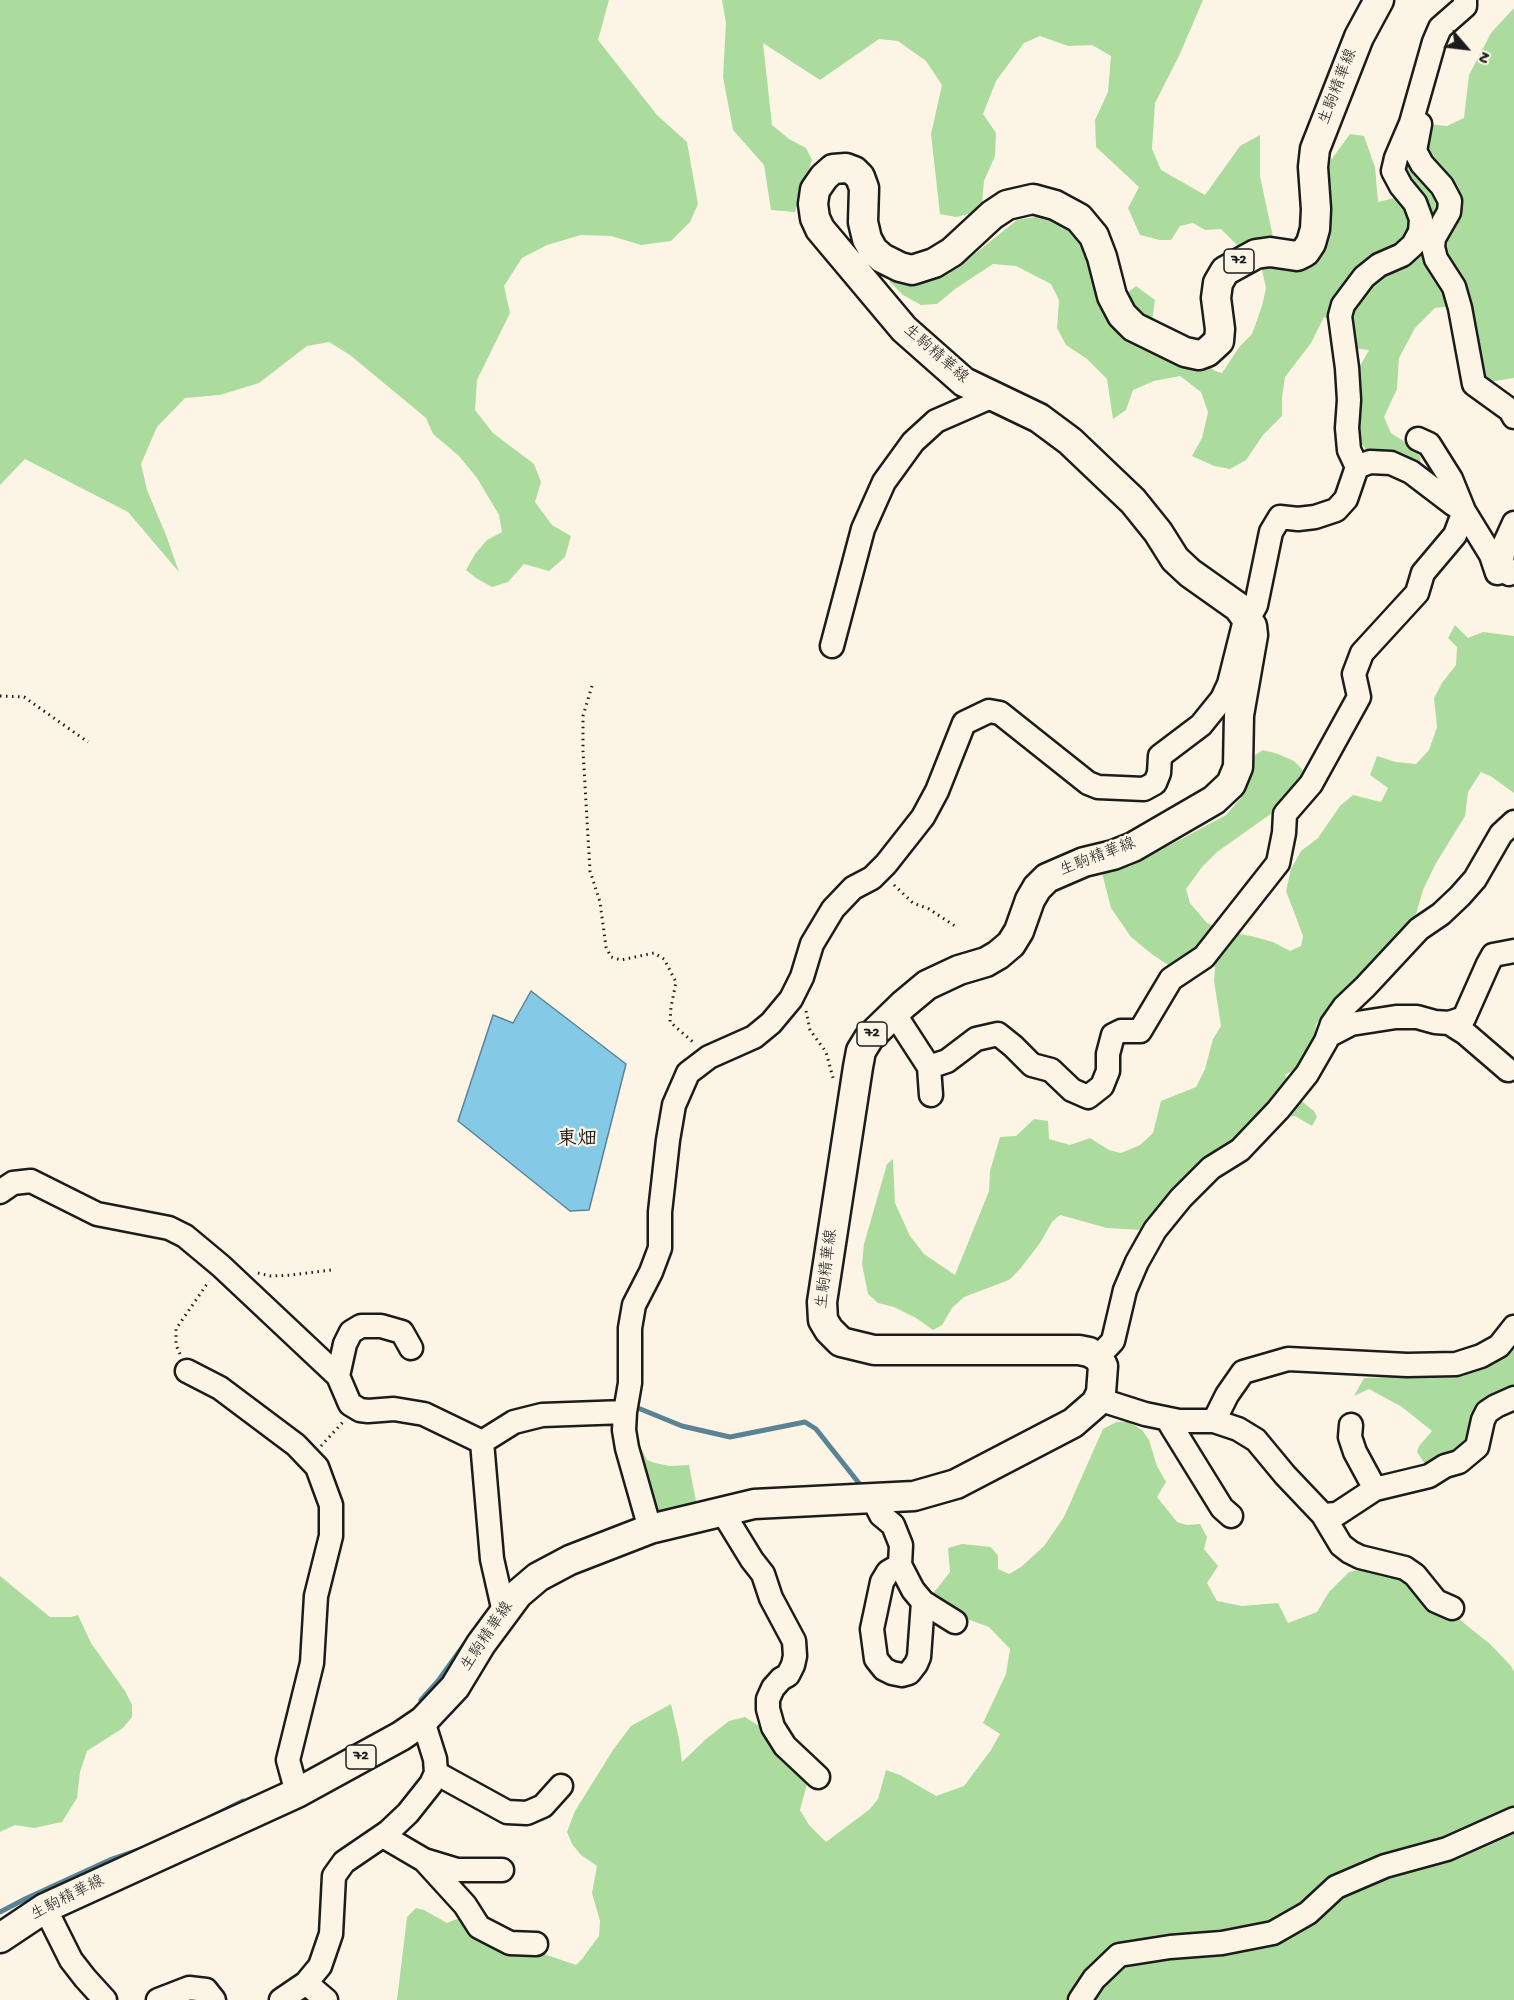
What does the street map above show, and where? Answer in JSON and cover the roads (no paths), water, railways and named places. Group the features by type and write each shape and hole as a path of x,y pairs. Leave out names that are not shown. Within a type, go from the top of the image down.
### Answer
{"main road":[{"name":"生駒精華線","path":"1098,1357 1079,1350 874,1350 841,1342 829,1330 823,1320 823,1291 861,1051 869,1038 894,1013 927,985 959,970 986,962 1011,944 1033,894 1047,878 1084,862 1133,847 1214,800 1231,783 1238,767 1239,715 1254,635 1248,618 1231,601 1190,573 1175,559 1158,532 1133,501 1070,441 1039,418 991,397 964,382 904,329 828,240 815,218 813,204 815,190 833,169 846,168 854,171 860,177 864,188 863,222 867,239 873,250 882,258 912,270 934,263 952,252 992,215 1007,205 1033,199 1055,205 1079,218 1094,237 1102,256 1112,296 1122,315 1134,327 1155,339 1185,352 1199,355 1207,352 1218,341 1220,329 1216,298 1218,283 1225,271 1256,254 1270,252 1297,256 1305,252 1311,243 1316,209 1313,166 1315,149 1359,37 1379,0"},
{"path":"1098,1357 1103,1366 1102,1385 1098,1399"},
{"name":"生駒精華線","path":"0,1938 45,1908 297,1793 401,1736 423,1720 455,1687 518,1594 538,1577 570,1560 650,1529 754,1504 914,1496 956,1484 1073,1423 1096,1404 1098,1399"}],"street":[{"path":"650,1529 624,1430 630,1383 630,1328 634,1305 660,1248 663,1176 674,1105 688,1073 709,1057 754,1037 771,1023 791,999 802,977 812,944 834,909 853,888 872,878 904,843 923,817 937,791 964,723 989,711 1000,713 1088,783 1098,787 1144,789 1155,783 1159,773 1160,756 1201,725 1222,699 1229,684 1237,649 1248,618 1256,605 1271,532 1280,517 1315,518 1335,510 1346,499 1357,467 1350,450 1347,428 1349,400 1347,368 1340,316 1343,305 1364,277 1379,265 1402,255 1413,245 1420,232 1421,219 1415,203 1401,186 1393,171 1395,158 1411,123 1440,28 1465,6 1465,0"},
{"path":"1417,101 1420,123 1415,151 1422,164 1442,186 1450,201 1449,212 1434,238 1433,247 1436,259 1454,287 1474,384 1510,410 1514,417"},
{"path":"832,646 863,529 884,482 913,442 936,421 991,397"},
{"path":"1418,439 1429,444 1451,478 1464,511 1491,555 1497,573 1510,576"},
{"path":"1357,467 1371,462 1391,463 1411,472 1464,511"},
{"path":"929,1067 946,1060 976,1039 998,1034 1032,1065 1050,1070 1072,1090 1088,1097 1102,1086 1108,1071 1108,1054 1113,1035 1121,1031 1140,1031 1171,979 1204,957 1278,863 1285,814 1311,784 1359,697 1354,674 1362,653 1418,593 1423,573 1455,535 1464,511"},
{"path":"1510,576 1502,562 1504,545 1514,523"},
{"path":"1098,1357 1113,1341 1125,1290 1155,1230 1181,1198 1211,1168 1240,1150 1278,1110 1307,1074 1332,1024 1344,1006 1419,929 1441,914 1460,896 1475,879 1501,834 1514,822"},
{"path":"1328,1036 1351,1024 1396,1017 1417,1017 1449,1023 1464,1018 1488,964 1494,956 1514,951"},
{"path":"894,1013 929,1067 931,1095"},
{"path":"1449,1023 1465,1033 1508,1070"},
{"path":"0,1192 13,1183 31,1181 97,1214 169,1228 185,1236 223,1267 338,1376 350,1404 368,1411 394,1409 424,1414 482,1442"},
{"path":"338,1376 345,1344 351,1332 361,1326 381,1326 402,1332 411,1348"},
{"path":"1214,1421 1227,1395 1243,1372 1288,1359 1407,1365 1456,1364 1481,1356 1499,1346 1514,1327"},
{"path":"187,1371 220,1388 296,1445 317,1467 331,1505 331,1536 316,1596 312,1663 288,1760 297,1793"},
{"path":"1323,1515 1337,1514 1375,1489 1429,1476 1445,1466 1459,1462 1477,1447 1487,1412 1514,1398"},
{"path":"1098,1399 1167,1419 1214,1421 1238,1429 1256,1440 1323,1515 1341,1545 1360,1557 1405,1568 1415,1575 1436,1601 1452,1608"},
{"path":"482,1442 514,1422 542,1416 625,1412"},
{"path":"1167,1419 1222,1508 1231,1516"},
{"path":"1351,1425 1350,1437 1354,1452 1375,1489"},
{"path":"482,1442 492,1559 504,1612"},
{"path":"872,1497 881,1515 893,1525 901,1545 900,1565 913,1590 923,1602 956,1622"},
{"path":"723,1511 763,1574 771,1598 794,1641 793,1665 788,1674 773,1688 768,1699 773,1727 784,1746 818,1777"},
{"path":"900,1565 888,1572 882,1582 872,1629 876,1659 884,1669 902,1675 909,1673 916,1664 919,1658 923,1602"},
{"path":"281,2000 306,1983 320,1966 331,1934 334,1876 344,1862 383,1836 408,1813 431,1784 436,1773 435,1759 423,1720"},
{"path":"436,1773 507,1812 527,1813 543,1806 561,1786"},
{"path":"1080,2000 1094,1979 1119,1955 1170,1947 1222,1943 1273,1933 1308,1913 1336,1887 1385,1866 1447,1849 1514,1820"},
{"path":"383,1836 424,1860 457,1870 501,1870"},
{"path":"424,1860 465,1905 479,1927 510,1943 536,1944"},
{"path":"45,1908 71,1959 105,2000"},
{"path":"306,1983 326,2000"},
{"path":"158,2000 189,1988 206,1990 214,2000"}],"water":[{"path":"531,991 626,1064 589,1210 570,1211 458,1121 493,1015 513,1023"}],"waterway":[{"path":"633,1406 682,1426 730,1437 805,1422 816,1429 862,1487"},
{"path":"421,1700 438,1681 471,1635"},
{"path":"209,1818 243,1801"},
{"path":"0,1912 112,1859 141,1849"}],"district":[{"name":"東畑","path":"577,1141"}]}
